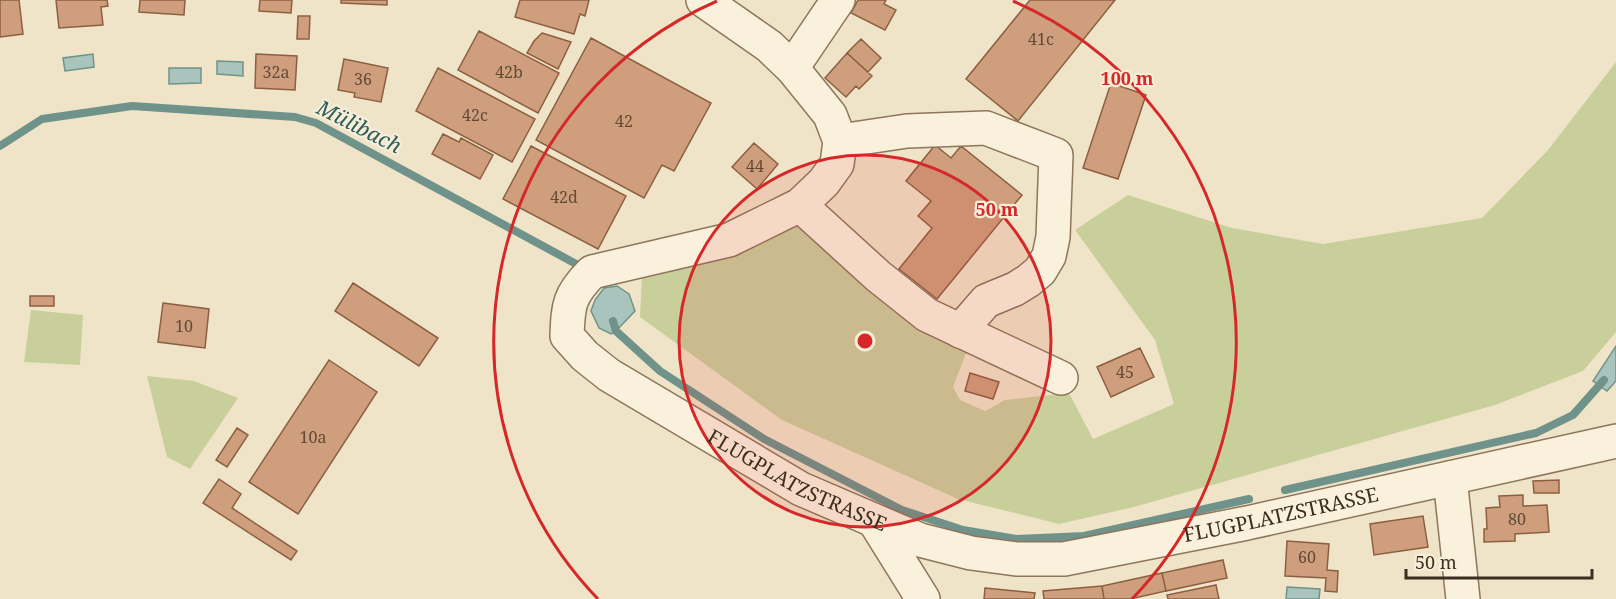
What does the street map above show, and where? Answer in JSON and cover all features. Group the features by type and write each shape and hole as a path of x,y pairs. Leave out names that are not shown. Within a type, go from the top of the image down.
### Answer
{"street":[{"path":"703,0 769,46 792,68 830,115 840,141 907,131 986,128 1056,155 1053,237 1049,256 1040,271 1028,281 986,301 960,331"},
{"path":"792,68 838,0"},
{"name":"FLUGPLATZSTRASSE","path":"840,141 837,164 824,182 800,205 729,240 592,272 580,284 568,305 567,336 585,356 609,375 801,489 920,540 971,553 1016,559 1064,559 1247,523 1616,441"},
{"path":"800,205 878,276 927,315 1060,378"},
{"path":"1450,478 1463,599"},
{"path":"874,522 923,599"}],"green space":[{"path":"1616,62 1616,332 1583,371 1495,405 1134,507 1059,524 958,499 782,420 640,317 643,257 800,207 971,340 953,387 960,400 985,411 1005,400 1069,393 1093,439 1174,404 1155,340 1075,230 1128,195 1232,228 1323,244 1482,218 1548,150"},
{"path":"31,310 83,315 80,365 24,362"},
{"path":"147,376 194,381 238,398 190,469 167,457"}],"water":[{"path":"93,54 94,67 65,71 63,58"},
{"path":"217,61 243,62 243,76 217,74"},
{"path":"169,68 201,68 201,83 169,84"},
{"path":"617,286 629,294 635,311 611,334 599,328 591,311 595,300 604,288"},
{"path":"1616,346 1616,381 1607,391 1593,381"},
{"path":"1287,587 1320,589 1319,599 1286,599"}],"building":[{"path":"0,0 19,0 23,34 0,37"},
{"path":"56,0 107,0 108,6 101,7 103,25 59,28"},
{"path":"140,0 185,0 184,15 139,12"},
{"path":"260,0 292,0 291,13 259,11"},
{"path":"341,0 387,0 387,5 341,3"},
{"path":"520,0 589,0 585,16 580,14 574,34 515,17"},
{"path":"858,0 886,0 884,4 896,10 885,30 851,13"},
{"path":"1030,0 1115,0 1018,121 966,79"},
{"path":"298,16 310,16 309,39 297,39"},
{"path":"479,31 559,73 538,113 458,70"},
{"path":"542,33 571,42 558,69 527,53"},
{"path":"591,38 711,103 674,171 662,165 644,198 536,140"},
{"path":"861,39 881,58 868,72 847,53"},
{"path":"847,53 872,76 859,89 856,86 846,97 825,78"},
{"path":"256,54 297,56 295,90 255,88"},
{"path":"344,59 388,68 381,102 354,97 355,93 338,90"},
{"path":"438,68 535,119 512,162 416,111"},
{"path":"1111,83 1146,95 1118,179 1083,168"},
{"path":"443,134 459,142 461,138 493,155 480,179 432,154"},
{"path":"754,143 778,164 757,189 732,167"},
{"path":"935,145 951,158 961,146 1022,195 937,299 899,269 932,228 918,216 931,201 906,181"},
{"path":"531,146 626,196 598,249 503,199"},
{"path":"353,283 438,338 419,366 335,311"},
{"path":"30,296 54,296 54,306 30,306"},
{"path":"163,303 209,309 205,348 158,342"},
{"path":"1140,348 1154,377 1111,397 1097,367"},
{"path":"329,360 377,392 298,514 249,482"},
{"path":"970,373 999,382 993,399 965,391"},
{"path":"237,428 248,435 227,467 216,460"},
{"path":"219,479 241,494 232,508 297,551 291,560 203,503"},
{"path":"1559,480 1559,493 1534,493 1533,481"},
{"path":"1523,495 1523,506 1547,505 1549,532 1515,534 1515,541 1484,542 1484,529 1487,529 1486,508 1500,507 1499,496"},
{"path":"1423,516 1428,547 1374,555 1370,524"},
{"path":"1287,541 1329,544 1327,570 1338,571 1337,592 1325,591 1326,578 1285,576"},
{"path":"1223,560 1227,578 1166,591 1162,573"},
{"path":"1162,573 1166,591 1130,599 1104,599 1102,586"},
{"path":"1216,585 1219,599 1168,599 1167,595"},
{"path":"1102,586 1104,599 1044,599 1043,591"},
{"path":"985,588 1035,593 1034,599 984,599"}],"waterway":[{"name":"Mülibach","path":"0,146 42,119 132,106 295,117 316,123 578,265"},
{"path":"613,321 616,331 660,371 764,439 902,510 963,530 1016,539 1084,536 1249,499"},
{"path":"1285,490 1536,433 1573,415 1604,380"}]}
